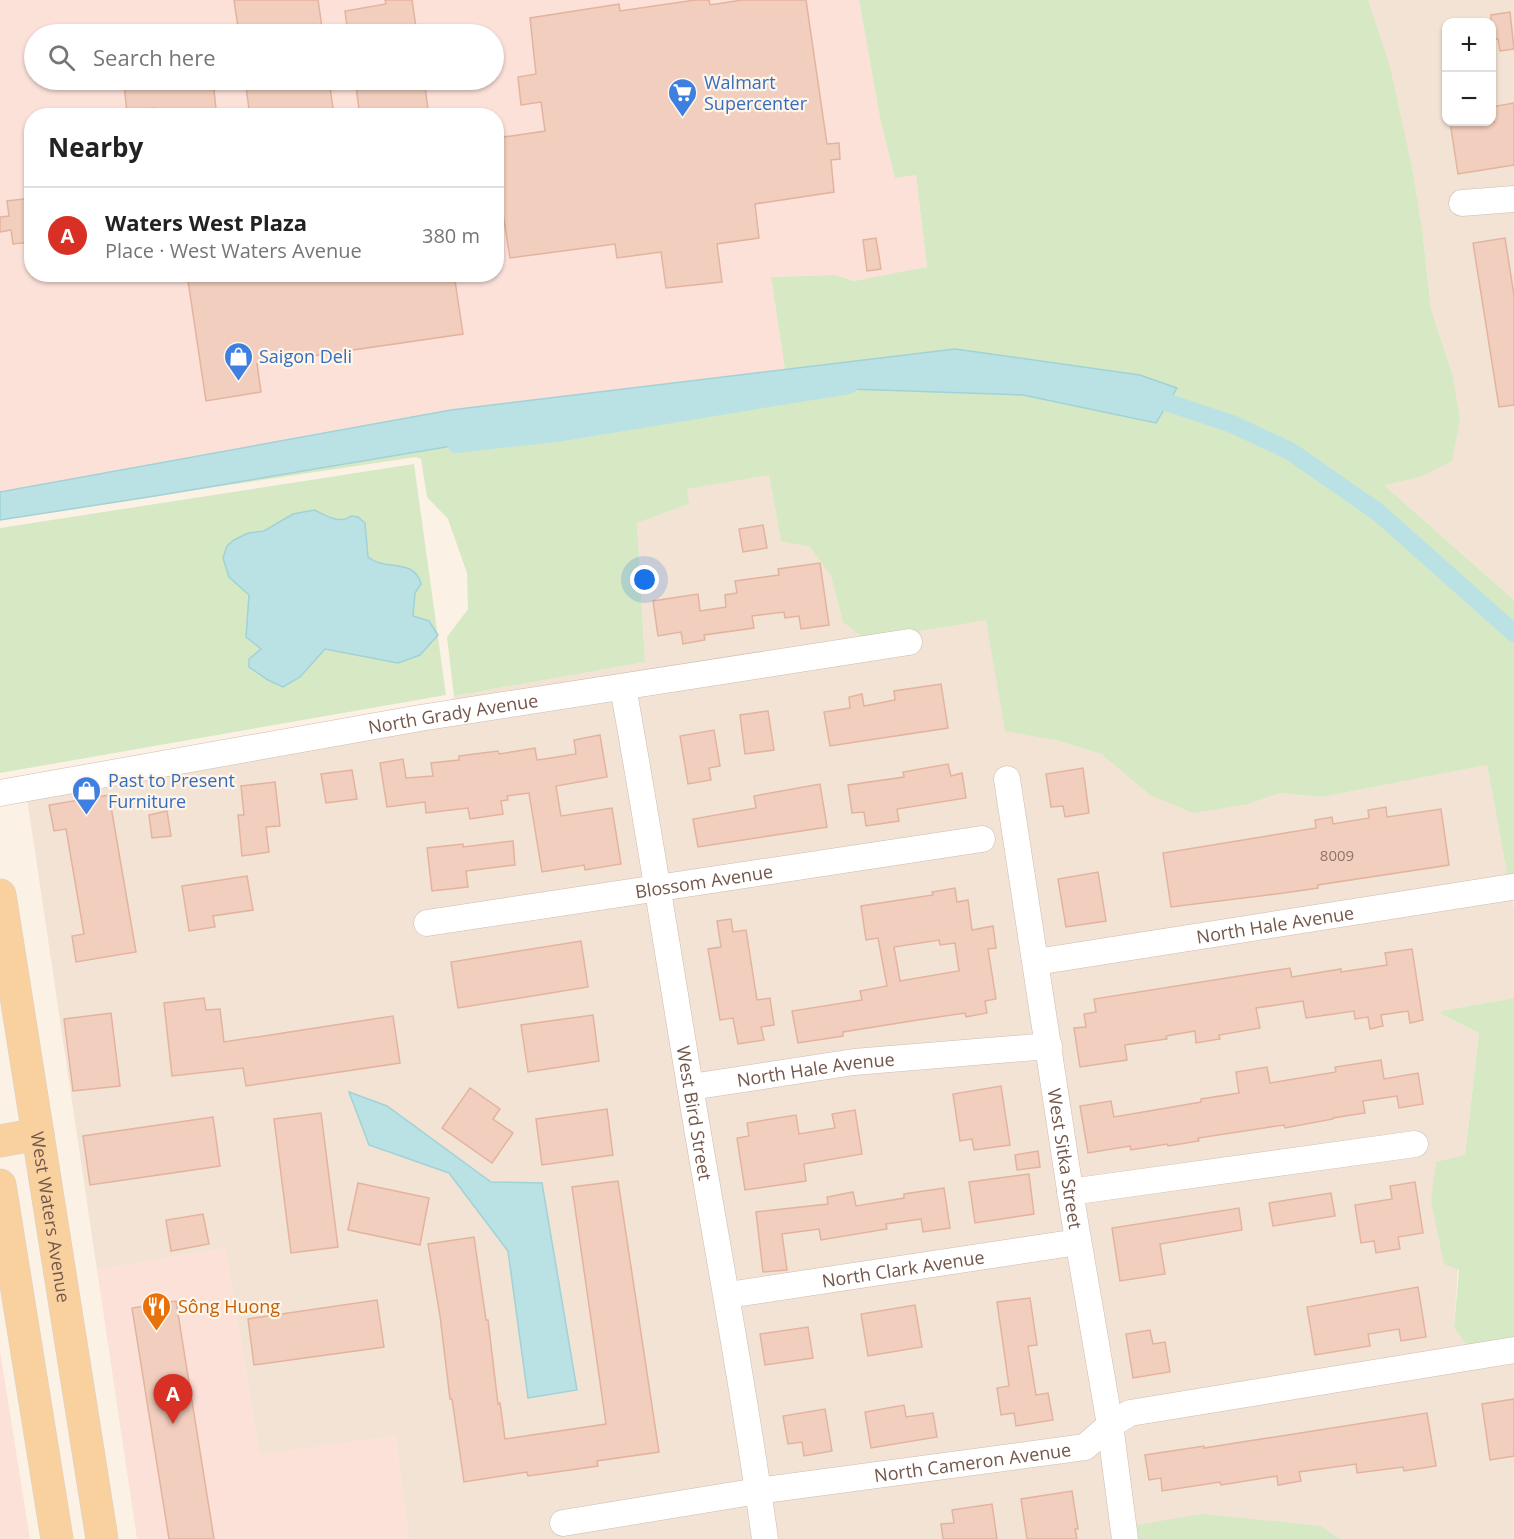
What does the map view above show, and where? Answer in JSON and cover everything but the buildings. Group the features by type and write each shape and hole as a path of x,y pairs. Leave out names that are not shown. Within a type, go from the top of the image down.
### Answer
{"main road":[{"name":"West Waters Avenue","path":"0,895 102,1539"},
{"path":"0,963 16,994"},
{"path":"0,1141 38,1134"},
{"path":"0,1185 10,1299 57,1539"}],"street":[{"path":"1462,204 1514,199"},
{"name":"North Grady Avenue","path":"0,794 420,718 909,642"},
{"name":"West Bird Street","path":"623,687 659,886 690,1087 728,1295 765,1539"},
{"name":"West Sitka Street","path":"1007,779 1070,1192 1110,1425 1125,1539"},
{"name":"Blossom Avenue","path":"427,923 659,886 982,839"},
{"name":"North Hale Avenue","path":"1036,962 1512,887"},
{"name":"North Hale Avenue","path":"690,1087 854,1062 1049,1046"},
{"path":"1070,1192 1415,1144"},
{"name":"North Clark Avenue","path":"728,1295 1078,1242"},
{"name":"North Cameron Avenue","path":"563,1523 758,1491 1085,1447 1110,1425 1130,1413 1514,1350"}],"shaded area":[{"path":"0,0 859,0 880,118 895,177 916,174 927,268 854,281 835,275 771,277 785,370 451,410 0,492"},
{"path":"1368,0 1514,0 1514,190 1452,196 1453,213 1514,208 1514,600 1383,484 1420,477 1452,373 1431,309 1422,228 1412,167"},
{"path":"769,474 781,540 810,547 831,576 843,621 866,640 418,709 452,700 454,696 645,662 637,523 688,504 686,489"},
{"path":"986,619 1055,740 1101,754 1150,795 1249,804 1280,793 1322,797 1487,765 1508,879 1044,951 1015,769 996,771 1037,1038 699,1077 670,894 993,846 991,829 667,876 635,694 919,649 917,632 872,639"},
{"path":"615,697 648,879 416,915 418,932 651,897 747,1484 552,1516 555,1533 749,1501 755,1539 409,1539 395,1436 260,1455 225,1248 97,1270 27,798","holes":["350,1092 387,1106 491,1182 542,1183 528,1398 508,1251 449,1173 411,1159"]},
{"path":"1512,896 1514,998 1441,1011 1441,1014 1479,1033 1465,1155 1454,1328 1468,1347 1514,1337 1514,1341 1118,1410 1082,1199 1426,1151 1424,1134 1079,1182 1047,969"},
{"path":"1040,1056 1067,1234 736,1285 702,1094 854,1071"},
{"path":"225,1248 260,1454 395,1436 409,1539 137,1539 97,1270"},
{"path":"1070,1252 1100,1422 1081,1439 767,1481 739,1302"},
{"path":"0,1351 30,1539 0,1539"},
{"path":"1514,1359 1514,1539 1340,1539 1321,1526 1136,1526 1138,1539 1135,1539 1121,1429 1134,1421"},
{"path":"1103,1444 1115,1539 775,1539 769,1498"}],"green space":[{"path":"859,0 1368,0 1390,67 1412,167 1422,228 1431,309 1452,373 1460,419 1452,461 1420,477 1384,485 1514,600 1514,878 1508,879 1487,765 1322,797 1280,793 1249,804 1193,813 1150,795 1101,754 1055,740 1005,731 986,620 866,640 843,622 831,576 810,547 781,541 769,475 687,489 689,504 637,523 645,662 454,696 447,637 468,609 467,573 448,519 427,497 421,459 416,457 155,496 820,388 1023,395 1156,423 1176,388 1140,375 955,349 785,370 771,277 835,275 854,281 927,267 916,175 895,178 880,118"},
{"path":"414,464 446,695 0,773 0,528"},
{"path":"1514,998 1514,1337 1468,1347 1454,1328 1459,1270 1444,1264 1431,1200 1436,1162 1465,1155 1479,1033 1441,1014 1441,1011"},
{"path":"1202,1514 1321,1526 1340,1539 1138,1539 1136,1525"}],"water":[{"path":"955,349 1140,375 1177,388 1156,423 1023,395 820,388 0,520 0,492 451,410"},
{"path":"314,510 342,520 351,516 358,517 365,523 368,557 382,564 412,570 421,584 415,593 413,616 429,621 438,635 420,655 398,663 325,649 300,677 283,687 249,667 249,659 261,649 246,637 249,595 229,577 223,558 227,546 234,540 248,533 264,531 293,514"},
{"path":"349,1092 387,1106 491,1182 542,1183 577,1390 528,1398 508,1251 449,1173 369,1145"}],"waterway":[{"path":"456,444 556,433 849,385"},
{"path":"1145,398 1169,403 1232,424 1290,451 1379,513 1514,633"}],"place":[{"name":"Walmart Supercenter","path":"683,118"},
{"name":"Saigon Deli","path":"238,382"},
{"name":"Past to Present Furniture","path":"87,816"},
{"name":"Sông Huong","path":"157,1332"},
{"name":"Waters West Plaza","path":"173,1424"}]}
